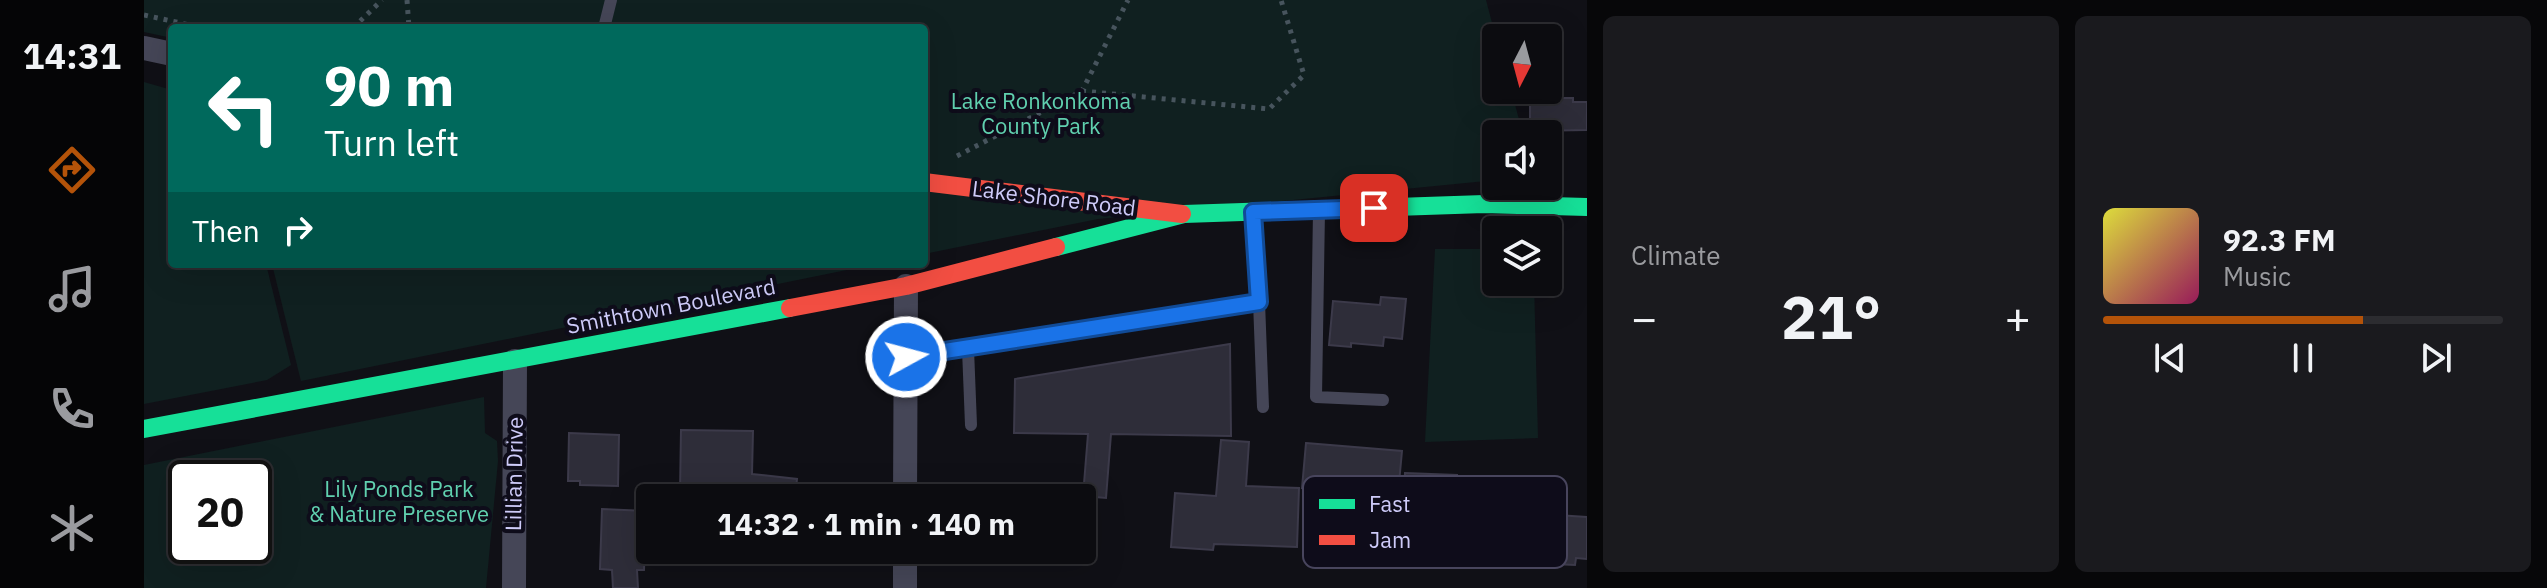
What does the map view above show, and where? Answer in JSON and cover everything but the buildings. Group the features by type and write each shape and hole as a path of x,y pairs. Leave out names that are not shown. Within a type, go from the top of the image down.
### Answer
{"main road":[{"name":"Lake Shore Road","path":"928,182 1184,214"},
{"name":"Smithtown Boulevard","path":"144,429 515,361 906,280 1184,214 1484,204 1587,207"}],"street":[{"path":"144,48 168,53"},
{"path":"905,484 906,280"},
{"name":"Lillian Drive","path":"514,588 515,361"},
{"path":"905,564 905,588"}],"lane":[{"path":"605,24 611,0"},
{"path":"1319,209 1316,397 1383,400"},
{"path":"1253,212 1263,407"},
{"path":"906,357 1259,302"},
{"path":"968,349 971,425"}],"path":[{"path":"357,24 382,0"},
{"path":"407,0 409,24"},
{"path":"1082,91 1128,0"},
{"path":"949,160 1082,91 1269,109 1304,75 1281,0"},
{"path":"144,15 185,24"}],"green space":[{"name":"Lake Ronkonkoma County Park","path":"144,0 1486,0 1492,24 1482,24 1482,104 1515,104 1519,120 1482,120 1482,181 1098,219 928,253 928,24 168,24 168,37 144,32"},
{"path":"144,82 168,89 168,268 267,268 291,365 267,380 144,404"},
{"path":"1435,249 1482,249 1482,296 1534,296 1538,438 1425,442"},
{"path":"273,268 856,268 301,381"},
{"name":"Lily Ponds Park & Nature Preserve","path":"484,397 485,433 497,441 498,461 486,588 144,588 144,465 168,460 168,564 272,564 272,460 169,460"}],"traffic: fast":[{"path":"1056,247 1184,214 1484,204 1587,207"},
{"path":"144,429 790,308"}],"traffic: jam":[{"path":"928,182 1182,214"},
{"path":"790,308 906,286 1056,247"}],"route":[{"path":"906,357 1259,302 1253,212 1374,208"}]}
